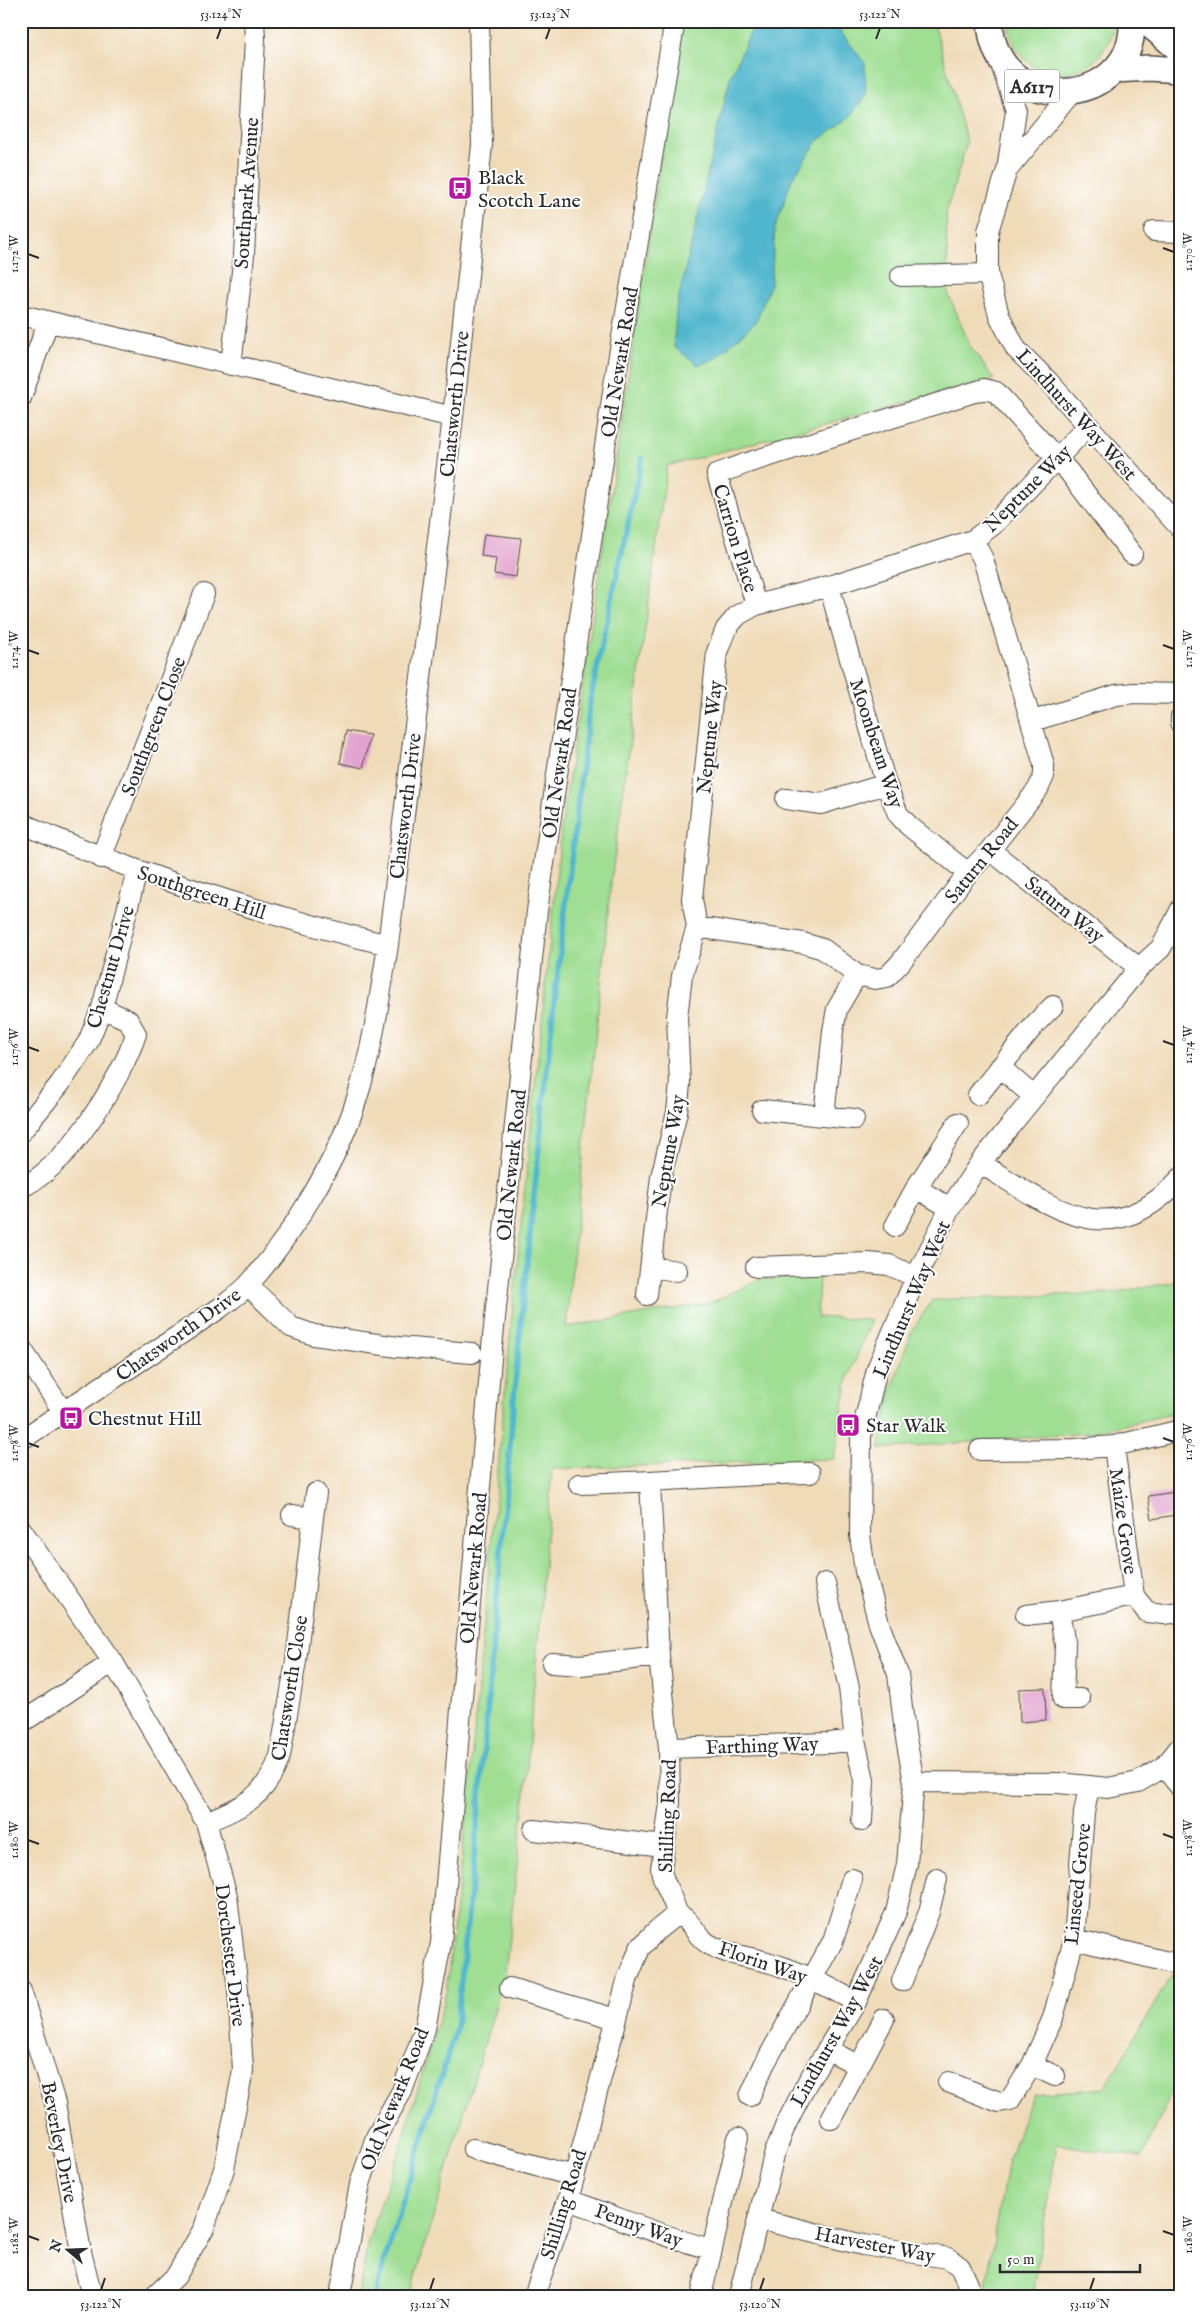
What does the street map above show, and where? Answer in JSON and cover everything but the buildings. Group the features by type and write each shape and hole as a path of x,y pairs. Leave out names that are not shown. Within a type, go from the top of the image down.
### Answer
{"main road":[{"name":"A6117","path":"990,21 990,37 1000,60 1019,80 1044,92 1072,92 1095,85 1114,70 1130,42 1132,21"},
{"path":"1145,21 1181,51"},
{"path":"1114,70 1149,68 1181,70"}],"street":[{"name":"Southpark Avenue","path":"230,365 244,255 255,39 254,21"},
{"name":"Chatsworth Drive","path":"21,1440 220,1308 248,1285 279,1246 324,1175 343,1136 357,1098 378,1002 388,945 454,418 482,145 479,21"},
{"name":"Old Newark Road","path":"340,2296 360,2184 376,2137 402,2091 425,2029 441,1943 492,1348 537,911 612,402 674,26"},
{"name":"Lindhurst Way West","path":"1000,60 1016,110 1007,170 988,231 988,274 999,315 1016,349 1048,381 1181,529"},
{"name":"Lindhurst Way West","path":"1007,170 1072,92"},
{"path":"1154,232 1181,232"},
{"path":"901,276 988,274"},
{"path":"21,315 454,418"},
{"path":"21,398 48,322"},
{"name":"Carrion Place","path":"756,605 717,474 984,389 996,392 1057,460"},
{"name":"Neptune Way","path":"647,1295 661,1177 677,1112 680,1084 677,1017 682,976 697,927 692,899 717,652 726,629 738,615 756,605 829,586 974,540 993,525 1088,426"},
{"path":"1057,460 1069,472 1132,554"},
{"name":"Saturn Road","path":"697,927 804,943 823,949 857,975 875,980 887,977 968,873 990,850 1038,789 1044,776 1044,765 1033,721 983,559 974,540"},
{"name":"Moonbeam Way","path":"829,586 886,784 898,814 909,826 968,873"},
{"name":"Southgreen Close","path":"101,858 204,594"},
{"path":"1033,721 1116,695 1134,693 1181,694"},
{"path":"1181,717 1181,724"},
{"path":"786,799 821,804 886,784"},
{"name":"Southgreen Hill","path":"21,823 101,858 137,871 312,926 388,945"},
{"name":"Saturn Way","path":"990,850 1140,968"},
{"name":"Chestnut Drive","path":"21,1132 28,1109 60,1084 88,1042 102,1008 137,871"},
{"name":"Lindhurst Way West","path":"739,2296 774,2155 786,2124 827,2049 856,2002 878,1956 896,1912 908,1864 914,1782 904,1733 898,1674 879,1624 865,1571 859,1507 861,1436 877,1369 916,1277 950,1208 980,1163 1033,1096 1140,968 1161,948 1181,909"},
{"path":"824,1116 837,1009 857,975"},
{"path":"978,1095 1036,1023 1053,1006"},
{"path":"21,1187 37,1179 57,1160 88,1123 112,1088 130,1051 136,1034 128,1020 102,1008"},
{"path":"1000,1067 1033,1096"},
{"path":"762,1110 854,1119"},
{"path":"895,1226 916,1188 958,1123"},
{"path":"980,1163 1048,1204 1074,1216 1096,1219 1118,1219 1135,1214 1154,1204 1181,1178"},
{"path":"916,1188 950,1208"},
{"path":"756,1267 868,1263 889,1265 916,1277"},
{"path":"651,1267 677,1270"},
{"path":"248,1285 291,1327 314,1335 398,1347 472,1353"},
{"path":"21,1348 64,1413"},
{"name":"Maize Grove","path":"980,1450 1075,1449 1114,1446 1181,1430"},
{"name":"Maize Grove","path":"1114,1446 1134,1596"},
{"path":"579,1484 687,1480 746,1474 810,1473"},
{"name":"Shilling Road","path":"534,2296 568,2200 616,2019 640,1948 656,1931 677,1914 675,1903 662,1878 660,1869 670,1802 669,1748 660,1656 650,1482"},
{"name":"Chatsworth Close","path":"206,1822 234,1810 260,1793 275,1771 280,1756 296,1661 316,1492"},
{"path":"292,1515 313,1518"},
{"name":"Dorchester Drive","path":"21,1529 114,1662 206,1822 227,1896 238,1990 243,2070 224,2169 204,2228 176,2276 155,2296"},
{"path":"825,1583 849,1688 855,1740 864,1780 862,1821"},
{"path":"1026,1615 1059,1611 1134,1596 1147,1612 1163,1614 1181,1612"},
{"path":"1059,1611 1065,1645 1063,1699 1080,1699"},
{"path":"552,1664 580,1665 660,1656"},
{"path":"21,1723 114,1662"},
{"name":"Farthing Way","path":"669,1748 830,1743 855,1740"},
{"path":"914,1782 1059,1782 1089,1788 1108,1788 1138,1782 1164,1766 1181,1746"},
{"path":"1164,1766 1181,1788"},
{"name":"Linseed Grove","path":"948,2082 999,2102 1010,2100 1013,2092 1032,2065 1053,2018 1074,1939 1084,1813 1089,1788"},
{"path":"534,1830 663,1846"},
{"path":"750,2096 764,2065 833,1941 852,1879"},
{"path":"878,1956 905,1974 929,1912 937,1879"},
{"name":"Florin Way","path":"677,1914 688,1920 706,1942 726,1951 778,1965 812,1978 856,2002"},
{"path":"1074,1939 1172,1963"},
{"path":"510,1988 616,2019"},
{"name":"Beverley Drive","path":"21,1990 55,2103 81,2252 92,2296"},
{"path":"831,2119 884,2019"},
{"path":"827,2049 859,2066"},
{"path":"1032,2065 1055,2076"},
{"name":"Penny Way","path":"702,2291 738,2138"},
{"path":"473,2149 574,2176"},
{"name":"Penny Way","path":"568,2200 608,2213 655,2232 711,2249"},
{"name":"Harvester Way","path":"758,2218 863,2245 948,2258 960,2267 968,2284 966,2296"}],"green space":[{"path":"683,21 928,21 935,27 967,142 946,213 948,293 970,346 994,379 667,466 611,882 566,1327 710,1303 761,1279 819,1278 817,1317 871,1320 847,1382 834,1459 552,1469 525,1793 505,1974 410,2296 358,2296 368,2241 403,2139 446,1993 467,1810 511,1326 561,831 677,47"},
{"path":"1008,21 1114,21 1114,23 1107,45 1094,61 1077,70 1059,73 1041,70 1025,60 1014,44"},
{"path":"1181,1281 1181,1412 1087,1433 879,1449 890,1394 911,1333 932,1300 1111,1293"},
{"path":"1181,1959 1181,2070 1142,2158 1057,2144 1032,2296 984,2296 1008,2161 1032,2094 1105,2088"}],"water":[{"path":"761,21 832,21 865,63 866,95 850,117 817,142 792,179 775,228 771,284 755,323 713,360 698,365 674,347 676,309 730,78 750,33"}],"waterway":[{"path":"374,2296 456,2028 477,1830 519,1341 554,1003 590,701 642,458"}],"place":[{"name":"Black Scotch Lane","path":"460,188"},
{"name":"Chestnut Hill","path":"71,1418"},
{"name":"Star Walk","path":"848,1425"}]}
